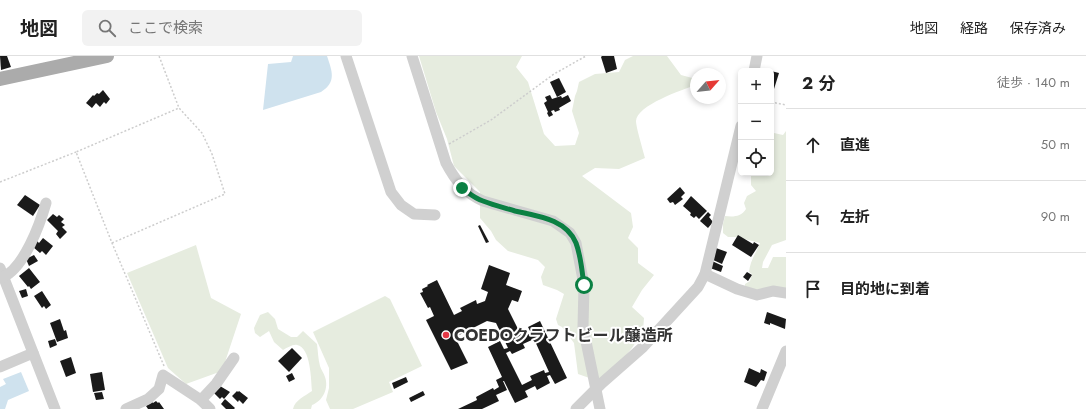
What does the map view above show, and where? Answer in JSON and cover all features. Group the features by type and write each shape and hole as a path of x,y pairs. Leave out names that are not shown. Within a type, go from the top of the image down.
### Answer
{"main road":[{"path":"0,79 62,61 107,56"}],"street":[{"path":"346,56 391,192 401,205 414,214 435,215"},
{"path":"412,56 440,149 452,175 462,188 472,196 482,201 553,221 570,233 576,243 584,285 583,327 600,409"},
{"path":"755,68 757,56"},
{"path":"576,409 643,347 698,287 705,274 738,138"},
{"path":"2,272 9,274 26,252 41,220 46,203"},
{"path":"2,272 55,409"},
{"path":"705,274 738,289 757,295 774,291 786,293"},
{"path":"762,409 786,351"},
{"path":"0,367 33,353"},
{"path":"201,400 216,384 234,358"},
{"path":"126,409 148,399 159,389 163,375 201,400 210,409"}],"path":[{"path":"112,243 225,194 212,154 202,133 179,108 158,56"},
{"path":"440,149 486,123 554,74 586,56"},
{"path":"774,103 786,106"},
{"path":"0,182 76,152 179,108"},
{"path":"76,152 112,243 164,364 163,375"}],"shaded area":[{"path":"419,56 522,56 516,67 528,82 544,134 555,146 575,145 579,133 572,111 579,82 595,74 619,72 625,60 633,56 667,56 681,75 690,77 690,87 661,99 644,109 638,115 636,124 645,158 619,169 595,168 582,176 631,213 633,227 628,238 638,248 638,263 654,275 642,290 632,307 644,318 643,331 622,360 598,381 578,374 574,343 562,327 558,325 556,319 564,294 543,285 541,277 545,267 538,260 508,251 496,240 491,231 480,218 480,192 454,166 447,139 436,112"},
{"path":"786,131 786,240 772,245 763,262 762,268 768,268 773,257 786,257 786,290 759,293 745,289 745,284 750,281 752,274 749,272 751,264 760,243 736,237 728,237 723,233 723,224 725,216 737,216 742,214 746,209 744,203 747,196 756,191 751,185 751,176 774,176 774,133 783,135"},
{"path":"196,245 211,298 241,314 222,371 186,384 168,368 127,273"},
{"path":"385,296 390,299 422,366 389,382 393,392 353,409 330,409 326,400 329,388 329,368 313,332"},
{"path":"268,312 275,319 278,329 291,337 297,337 303,331 317,344 319,363 326,381 326,390 322,397 312,405 311,409 293,409 298,401 312,391 308,358 302,347 295,345 283,350 274,342 269,331 260,337 255,333 254,328 260,315"}],"water":[{"path":"293,56 327,56 332,71 329,84 321,92 263,110 268,64 291,62"},
{"path":"21,372 29,391 8,400 5,409 0,409 0,387 6,384 3,379"}],"building":[{"path":"0,56 7,56 11,67 1,70"},
{"path":"614,56 617,69 606,73 601,57"},
{"path":"774,72 779,73 774,89"},
{"path":"559,78 566,92 557,97 550,82"},
{"path":"103,90 110,99 106,104 104,102 100,107 96,103 92,108 86,103 93,95 94,96 97,93 99,94"},
{"path":"550,95 552,99 561,96 562,98 568,95 571,101 559,108 560,110 555,112 554,110 551,111 553,115 549,117 544,103 547,101 545,97"},
{"path":"680,187 685,193 681,197 683,199 675,205 673,202 670,203 667,199"},
{"path":"25,195 40,205 33,216 17,205"},
{"path":"691,196 707,211 699,219 696,216 694,218 690,215 691,213 683,206"},
{"path":"708,212 711,215 709,217 713,222 708,228 700,221"},
{"path":"53,214 57,217 59,215 64,219 61,222 65,225 62,227 67,232 60,239 56,234 58,231 47,220"},
{"path":"480,225 489,242 486,243 478,226"},
{"path":"738,235 753,244 754,242 759,245 751,257 732,245"},
{"path":"43,238 53,246 46,255 42,251 40,253 33,247 37,241 39,243"},
{"path":"716,248 727,252 722,264 711,259"},
{"path":"34,255 38,261 29,266 26,259"},
{"path":"712,261 723,266 721,272 710,268"},
{"name":"COEDOクラフトビール醸造所","path":"489,265 510,273 506,285 522,291 518,302 512,300 508,309 522,337 531,333 528,327 540,321 567,378 555,384 550,375 547,376 550,383 537,390 535,386 525,391 528,397 515,403 503,381 507,390 496,395 499,401 482,409 458,409 477,400 476,397 493,388 494,390 499,387 496,380 502,377 488,347 500,341 504,349 508,348 496,323 487,321 455,337 468,363 451,370 426,320 434,316 430,307 428,308 420,293 423,292 422,289 428,286 427,285 437,280 454,315 462,311 460,308 476,300 477,304 485,301 488,292 481,289","holes":["534,339 549,372 545,373 544,370 530,376 532,380 522,385 506,353 510,351 512,354 525,348 523,344"]},
{"path":"29,268 40,282 31,289 19,276"},
{"path":"747,272 752,275 748,281 743,277"},
{"path":"26,289 28,296 22,298 19,291"},
{"path":"42,291 51,305 46,309 44,306 42,308 34,296"},
{"path":"767,312 786,319 785,329 770,323 770,325 764,323"},
{"path":"60,319 64,331 66,330 68,338 57,342 50,323"},
{"path":"55,339 57,345 50,348 48,341"},
{"path":"292,348 302,358 289,372 278,361"},
{"path":"71,357 76,373 66,377 60,361"},
{"path":"749,368 760,373 761,369 767,372 764,381 761,380 756,387 744,382"},
{"path":"102,372 105,390 93,392 90,374"},
{"path":"292,373 295,379 289,382 286,376"},
{"path":"406,377 408,382 394,389 392,383"},
{"path":"220,386 230,392 224,399 222,397 220,399 214,393"},
{"path":"237,391 248,398 243,404 239,400 238,402 232,396"},
{"path":"423,391 425,395 411,402 409,398"},
{"path":"102,392 104,399 96,400 94,393"},
{"path":"225,399 235,408 234,409 226,409 221,404"},
{"path":"156,401 158,403 159,402 164,409 148,409 146,406"}],"place":[{"name":"COEDOクラフトビール醸造所","path":"446,335"}],"route":[{"path":"462,188 472,196 482,201 514,211 539,216 553,221 564,228 570,233 576,243 584,285"}]}
